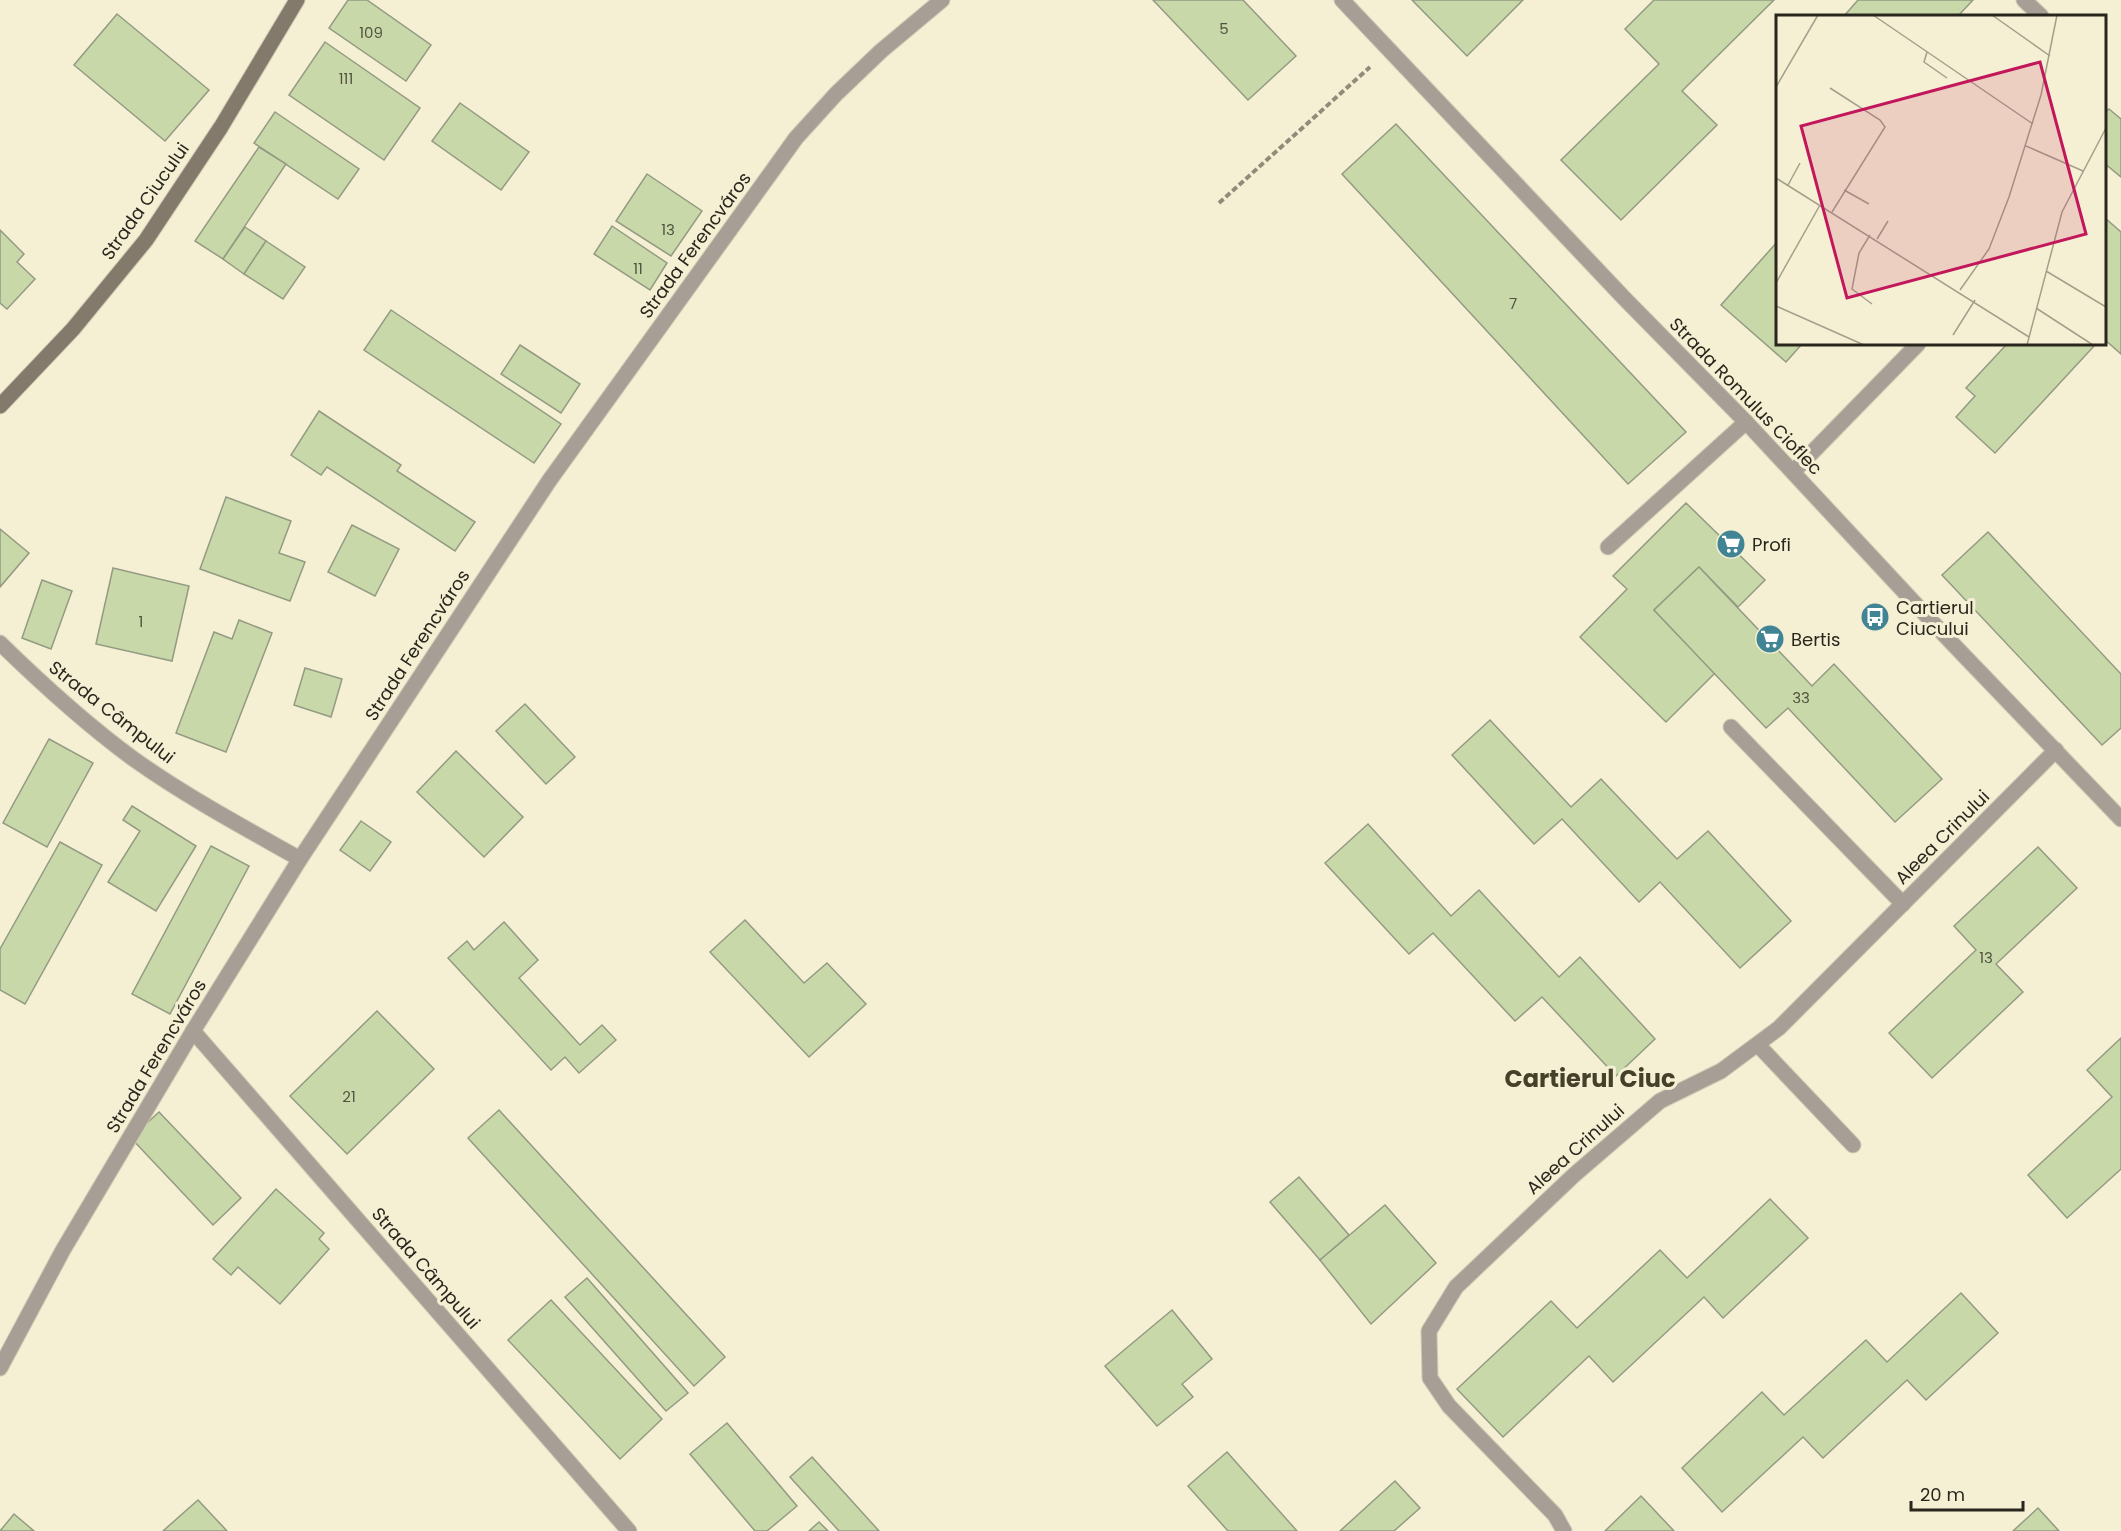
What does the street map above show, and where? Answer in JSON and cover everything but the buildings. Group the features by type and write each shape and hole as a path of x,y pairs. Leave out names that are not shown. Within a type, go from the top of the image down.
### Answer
{"main road":[{"name":"Strada Ciucului","path":"0,406 73,329 146,240 221,127 297,0"}],"street":[{"name":"Strada Ferencváros","path":"0,1368 63,1250 300,859 549,481 796,138 836,94 881,51 942,0"},
{"name":"Strada Romulus Cioflec","path":"1342,0 1624,298 1746,422 2121,819"},
{"path":"2025,0 2040,15"},
{"path":"1793,472 1917,345"},
{"path":"1608,547 1746,422"},
{"name":"Strada Câmpului","path":"0,643 43,685 135,760 232,821 300,859"},
{"path":"1731,727 1903,904"},
{"name":"Aleea Crinului","path":"1564,1531 1555,1515 1449,1406 1430,1378 1429,1331 1456,1287 1628,1126 1660,1101 1721,1071 1779,1028 2056,750"},
{"name":"Strada Câmpului","path":"194,1031 629,1531"},
{"path":"1758,1045 1853,1145"}],"path":[{"path":"1219,203 1389,49"}],"place":[{"name":"Profi","path":"1731,544"},
{"name":"Cartierul Ciucului","path":"1875,617"},
{"name":"Bertis","path":"1770,639"}],"district":[{"name":"Cartierul Ciuc","path":"1590,1078"}]}
